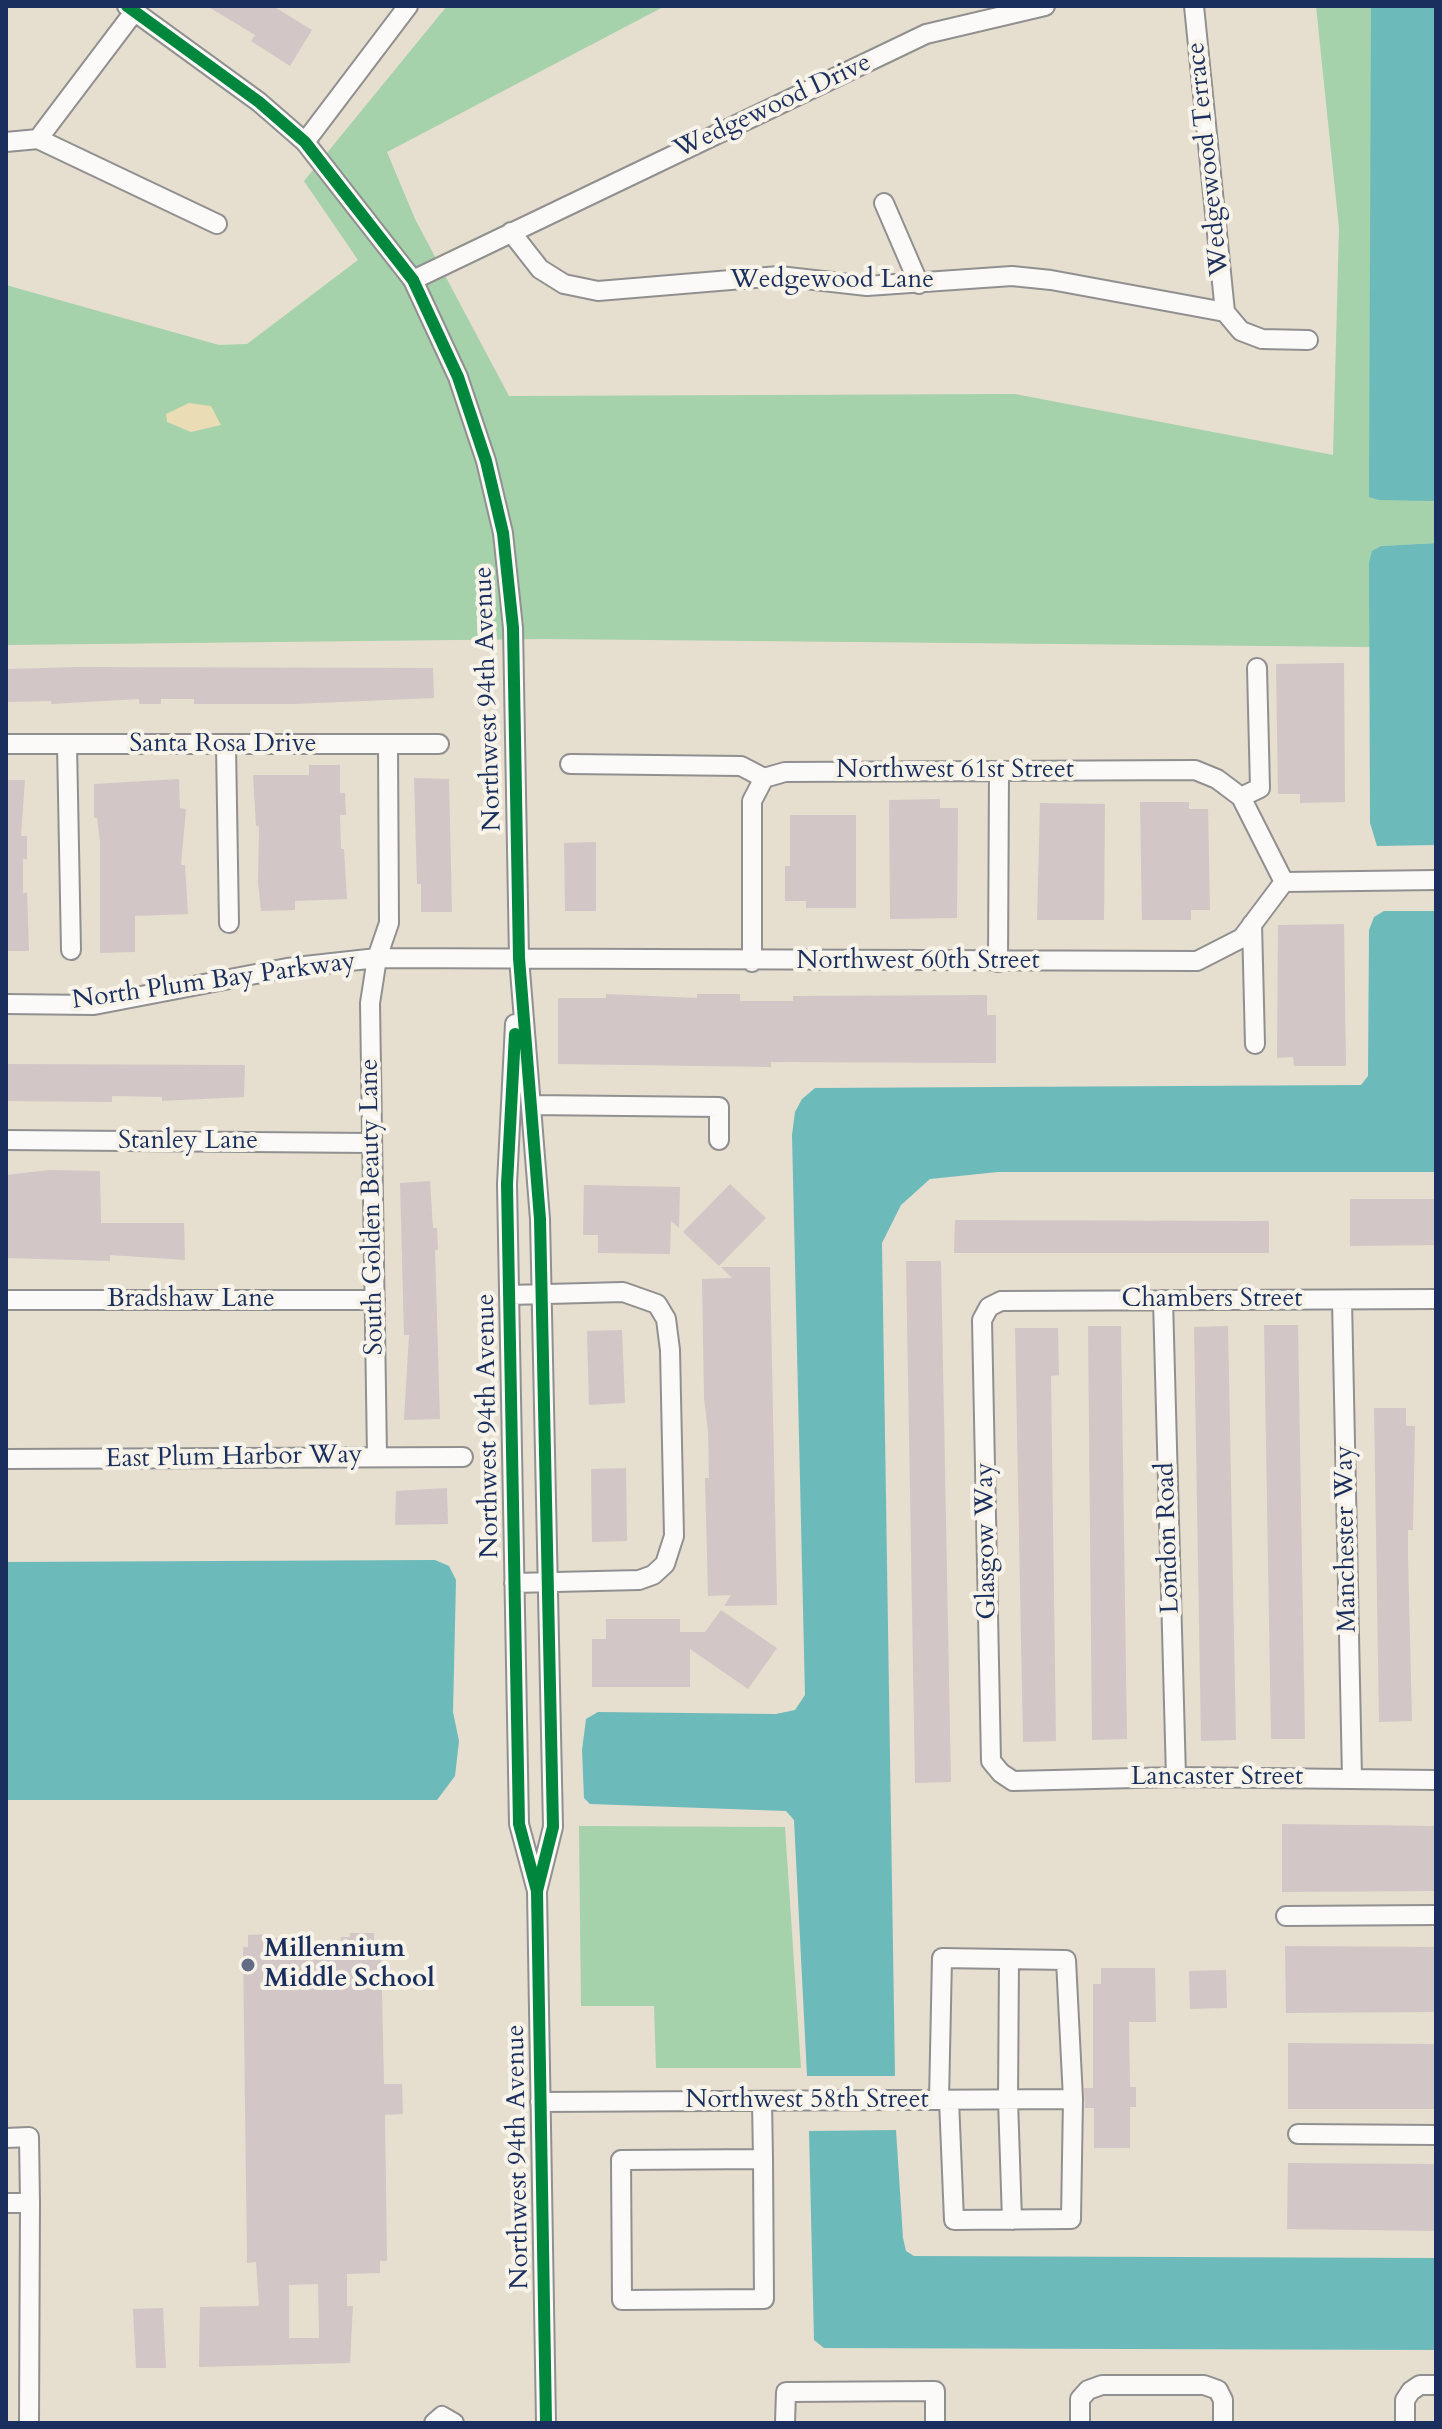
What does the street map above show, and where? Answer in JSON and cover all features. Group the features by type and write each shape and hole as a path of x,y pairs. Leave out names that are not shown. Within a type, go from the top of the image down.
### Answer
{"street":[{"path":"305,142 408,6"},
{"path":"984,18 1000,6"},
{"name":"Wedgewood Drive","path":"413,280 926,34 1045,6"},
{"name":"Wedgewood Terrace","path":"1194,6 1225,312"},
{"path":"38,139 130,9"},
{"name":"Northwest 94th Avenue","path":"130,9 259,102 305,142 413,280 458,377 486,461 503,533 513,628 519,958 541,1294 553,1827 537,1891"},
{"path":"6,142 38,139 217,224"},
{"path":"884,203 919,284"},
{"name":"Wedgewood Lane","path":"511,232 540,269 564,284 598,291 779,276 867,286 1012,276 1051,280 1225,312 1241,331 1262,339 1308,340"},
{"path":"1241,797 1260,788 1257,668"},
{"name":"Santa Rosa Drive","path":"6,744 439,744"},
{"path":"67,744 71,950"},
{"path":"226,746 229,923"},
{"name":"South Golden Beauty Lane","path":"377,1456 370,1003 377,958 389,923 388,746"},
{"name":"Northwest 61st Street","path":"570,764 741,766 764,778 785,772 1195,770 1217,779 1241,797 1284,882"},
{"path":"998,962 999,772"},
{"path":"752,962 752,801 764,778"},
{"path":"1284,882 1436,880"},
{"name":"Northwest 60th Street","path":"519,958 752,962 1197,961 1242,938 1284,882"},
{"path":"1252,924 1255,1044"},
{"name":"North Plum Bay Parkway","path":"6,1004 94,1005 287,968 377,958 519,958"},
{"name":"Northwest 94th Avenue","path":"519,958 507,1184 514,1583 519,1824 537,1891 546,2423"},
{"path":"531,1105 719,1107 719,1140"},
{"name":"Stanley Lane","path":"6,1140 371,1143"},
{"path":"509,1295 623,1292 657,1304 666,1319 670,1350 673,1505 671,1552 665,1564 653,1575 639,1580 514,1583"},
{"name":"Chambers Street","path":"989,1307 1001,1301 1436,1299"},
{"name":"Bradshaw Lane","path":"6,1300 375,1300"},
{"name":"London Road","path":"1163,1300 1176,1777"},
{"name":"Manchester Way","path":"1342,1300 1352,1778"},
{"name":"Glasgow Way","path":"989,1307 982,1320 991,1761 1001,1773"},
{"name":"East Plum Harbor Way","path":"6,1459 463,1457"},
{"name":"Lancaster Street","path":"1001,1773 1013,1781 1176,1777 1436,1780"},
{"path":"1286,1916 1436,1915"},
{"path":"942,1958 1009,1959 1066,1960 1073,2099 1071,2219 954,2220 944,2100 942,1958"},
{"path":"1009,1959 1008,2100 1012,2220"},
{"name":"Northwest 58th Street","path":"540,2102 1073,2099"},
{"path":"762,2101 763,2159 764,2299 622,2300 621,2160 763,2159"},
{"path":"1298,2134 1436,2135"},
{"path":"6,2138 29,2137 29,2423"},
{"path":"6,2203 30,2203"},
{"path":"1080,2423 1080,2399 1088,2390 1102,2385 1204,2385 1218,2390 1223,2400 1223,2423"},
{"path":"1405,2423 1405,2400 1411,2391 1420,2385 1436,2385"},
{"path":"785,2423 786,2392 935,2391 935,2423"},
{"path":"434,2423 442,2416 454,2423"}],"green space":[{"path":"447,6 665,6 387,152 415,219 509,396 1015,394 1333,455 1339,228 1316,6 1436,6 1436,543 1381,546 1369,563 1371,647 545,639 6,645 6,285 219,345 247,344 358,260 304,181"},
{"path":"579,1826 785,1827 801,2068 656,2068 654,2006 581,2006"}],"sand":[{"path":"189,403 211,406 221,425 191,432 167,422 166,414"}],"water":[{"path":"1371,6 1436,6 1436,501 1369,497"},
{"path":"1436,543 1436,845 1377,846 1370,823 1369,563 1372,551 1381,546"},
{"path":"1384,911 1436,911 1436,1172 998,1172 930,1179 901,1205 882,1243 895,2076 807,2076 794,1820 786,1811 590,1804 584,1798 582,1750 586,1719 598,1712 776,1714 795,1710 805,1695 792,1135 795,1112 802,1099 815,1088 1361,1085 1368,1076 1369,930 1374,917"},
{"path":"435,1560 449,1566 456,1580 453,1712 459,1741 455,1776 437,1800 6,1800 6,1562"},
{"path":"896,2130 903,2238 906,2251 914,2256 1436,2258 1436,2350 824,2348 814,2340 809,2131"}],"building":[{"path":"207,6 273,6 312,30 290,66 251,41 255,35"},
{"path":"1344,663 1345,802 1300,803 1300,794 1278,794 1276,664"},
{"path":"433,668 434,698 293,704 194,704 194,699 161,699 161,704 139,704 139,699 51,704 51,701 7,702 7,669"},
{"path":"309,765 340,765 340,793 345,793 346,815 340,815 347,899 295,901 295,910 261,911 259,826 256,826 253,775 309,775"},
{"path":"414,778 449,779 452,912 421,912 421,884 417,884"},
{"path":"179,779 180,808 186,809 181,865 185,865 188,914 135,916 135,952 100,953 100,841 97,818 94,818 94,784"},
{"path":"6,780 25,780 21,836 27,836 23,893 27,893 29,951 6,951"},
{"path":"940,799 940,808 958,808 957,918 890,919 889,800"},
{"path":"1140,802 1189,802 1189,809 1208,809 1210,910 1191,910 1191,920 1142,920"},
{"path":"1040,803 1105,804 1104,920 1037,920"},
{"path":"790,815 856,815 856,908 806,908 806,901 785,901 785,866 790,866"},
{"path":"596,842 596,911 565,911 564,843"},
{"path":"1344,924 1346,1066 1294,1066 1293,1057 1277,1058 1278,925"},
{"path":"606,994 697,998 697,994 740,994 740,1001 793,1001 793,996 987,995 987,1015 996,1015 996,1063 771,1062 771,1067 558,1064 558,998 606,998"},
{"path":"6,1064 245,1065 244,1097 162,1101 162,1097 112,1096 112,1102 6,1101"},
{"path":"49,1170 100,1171 101,1223 184,1223 185,1260 110,1255 110,1261 6,1258 6,1175"},
{"path":"430,1181 433,1228 437,1228 438,1250 435,1250 440,1419 404,1420 409,1335 404,1335 400,1183"},
{"path":"730,1184 766,1218 719,1266 683,1232"},
{"path":"584,1185 680,1187 679,1228 671,1221 670,1254 598,1253 598,1235 583,1235"},
{"path":"1350,1199 1436,1199 1436,1245 1350,1246"},
{"path":"955,1220 1269,1221 1269,1253 954,1253"},
{"path":"906,1261 941,1261 951,1782 915,1783"},
{"path":"721,1267 770,1267 777,1605 724,1606 731,1595 708,1596 705,1478 709,1478 702,1279 732,1278"},
{"path":"1264,1325 1298,1325 1305,1739 1271,1739"},
{"path":"1088,1326 1121,1326 1127,1739 1092,1740"},
{"path":"1228,1326 1236,1740 1201,1741 1194,1327"},
{"path":"1015,1328 1058,1328 1059,1375 1051,1376 1056,1741 1023,1742"},
{"path":"622,1330 625,1403 589,1405 587,1331"},
{"path":"1374,1408 1406,1408 1406,1426 1415,1426 1413,1530 1408,1530 1412,1721 1379,1722"},
{"path":"626,1468 627,1541 592,1542 591,1469"},
{"path":"447,1488 448,1524 395,1525 396,1491"},
{"path":"721,1610 777,1648 748,1689 690,1649 690,1687 592,1687 592,1639 606,1639 606,1619 680,1619 680,1632 705,1632"},
{"path":"1282,1824 1436,1826 1436,1891 1282,1892"},
{"path":"350,1933 374,1933 374,1946 381,1946 384,2084 402,2084 403,2114 385,2115 387,2261 380,2261 380,2273 347,2274 347,2306 353,2306 350,2363 199,2367 200,2307 259,2306 256,2262 247,2263 243,1947 248,1947 248,1935 272,1934 272,1938 283,1938 283,1958 341,1957 341,1937 350,1937","holes":["318,2284 319,2338 289,2338 289,2285"]},
{"path":"1285,1946 1436,1947 1436,2012 1286,2013"},
{"path":"1101,1968 1155,1968 1156,2022 1129,2022 1130,2087 1136,2087 1136,2107 1130,2107 1130,2148 1094,2148 1094,2108 1085,2108 1084,2088 1093,2088 1093,1984 1101,1984"},
{"path":"1226,1970 1227,2008 1190,2009 1189,1971"},
{"path":"1288,2043 1436,2044 1436,2109 1288,2109"},
{"path":"1288,2163 1436,2164 1436,2231 1287,2229"},
{"path":"163,2308 166,2368 136,2368 133,2309"}],"cycle path":[{"path":"127,6 259,102 305,142 413,280 458,377 486,461 503,533 513,628 519,958 540,1219 553,1827 537,1891"},
{"path":"515,1034 507,1184 519,1824 537,1891 546,2423"}],"place":[{"name":"Millennium Middle School","path":"248,1965"}]}
